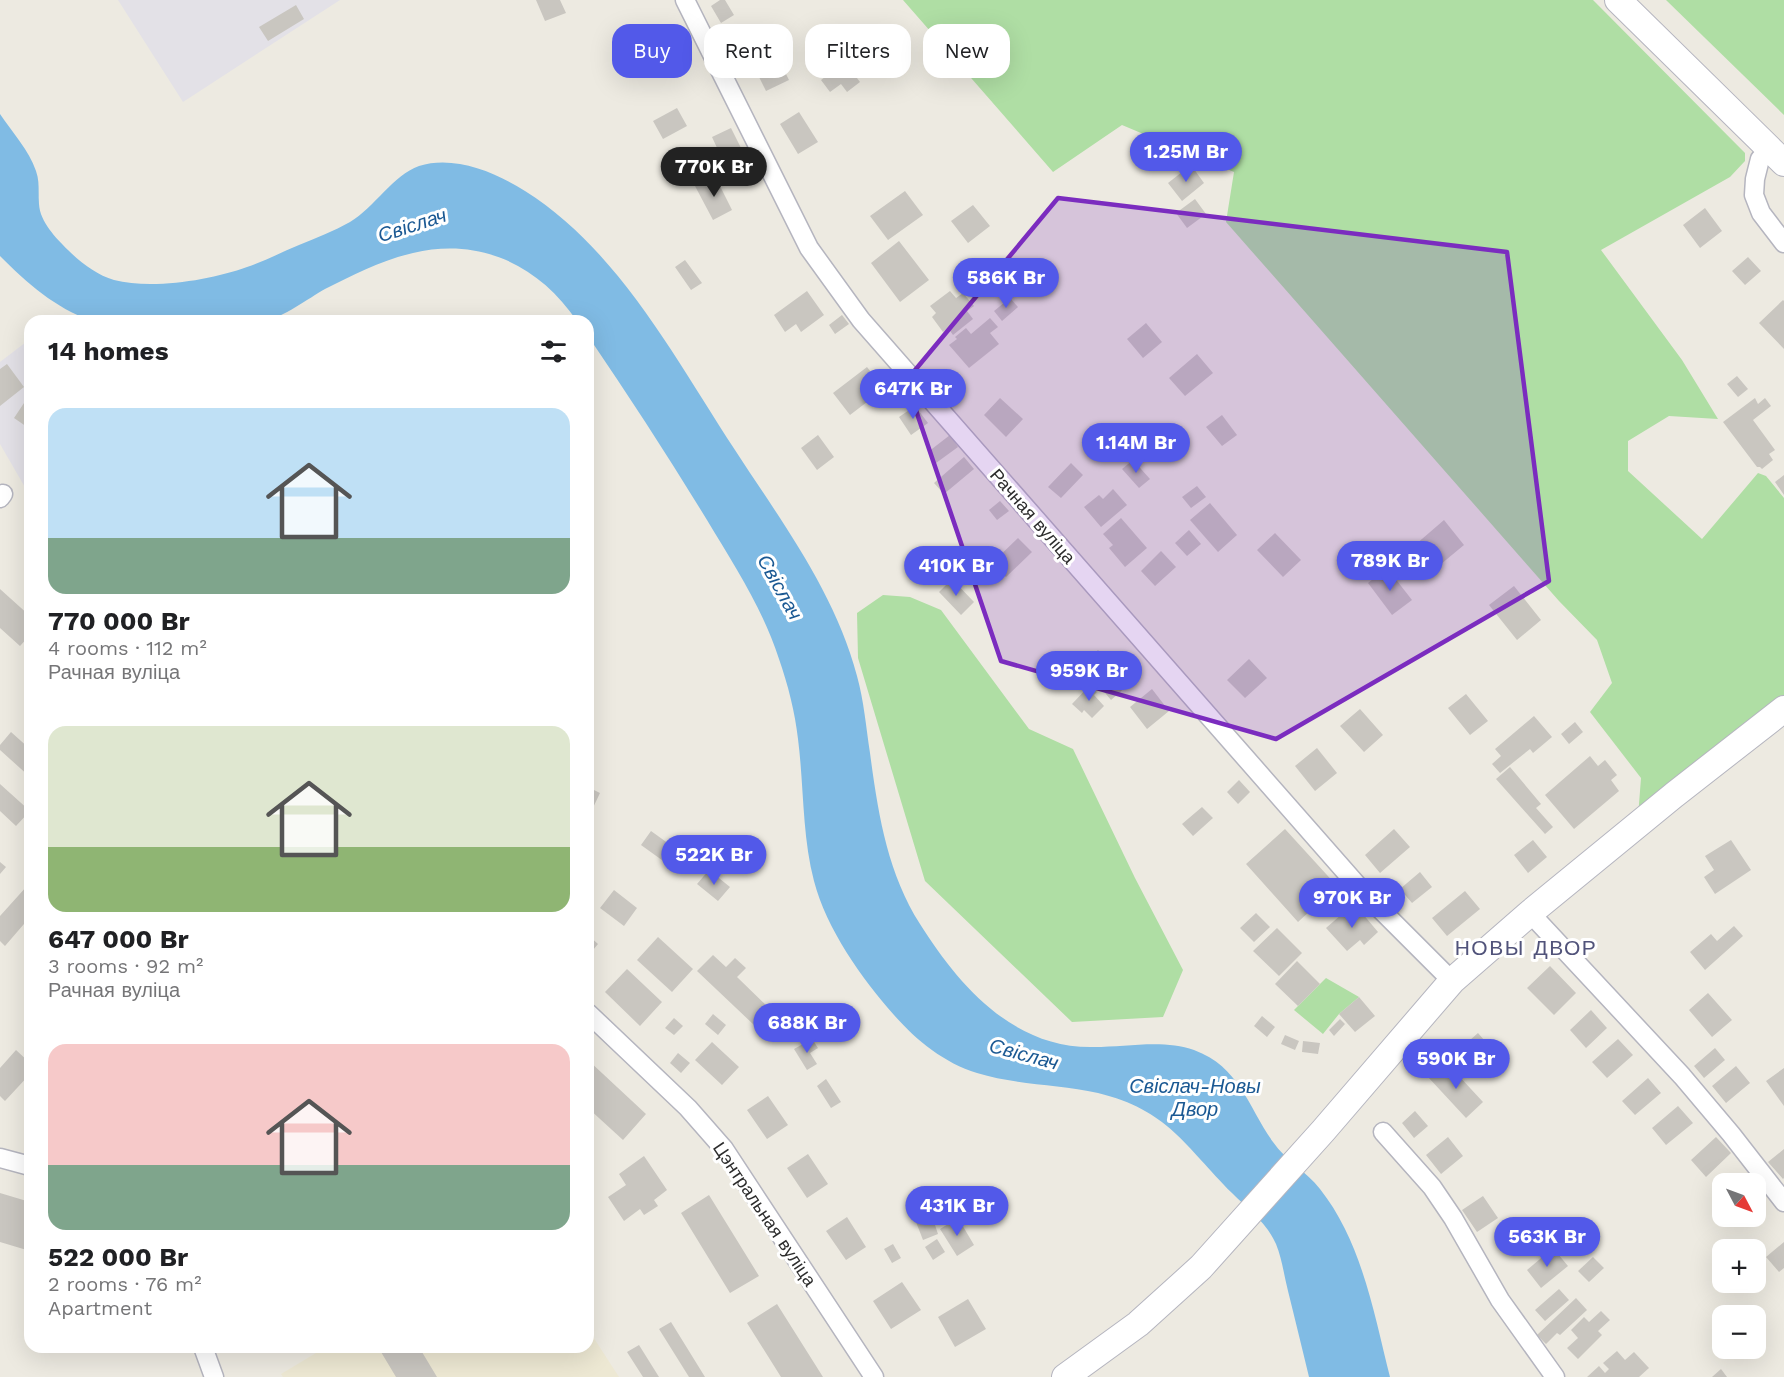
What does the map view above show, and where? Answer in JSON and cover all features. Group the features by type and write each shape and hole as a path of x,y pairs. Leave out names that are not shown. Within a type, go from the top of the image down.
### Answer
{"main road":[{"path":"1618,0 1777,156"},
{"path":"1065,1377 1138,1324 1201,1267 1323,1131 1452,981 1530,913 1674,795 1784,709"}],"street":[{"name":"Рачная вуліца","path":"685,0 809,248 861,320 1365,894 1452,981"},
{"path":"1777,156 1760,159 1754,195 1761,213 1784,243"},
{"path":"1530,913 1682,1076 1784,1202"},
{"name":"Цэнтральная вуліца","path":"594,1019 688,1108 724,1149 874,1377"},
{"path":"1383,1132 1432,1187 1453,1218 1500,1300 1555,1377"},
{"path":"0,1158 24,1164"},
{"path":"205,1353 214,1377"}],"highlighted area":[{"path":"1058,198 1507,252 1549,581 1276,739 1001,661 906,381"}],"shaded area":[{"path":"118,0 340,0 183,102"},
{"path":"24,344 24,486 0,444 0,362"},
{"path":"594,1338 619,1377 283,1377 281,1374 316,1353 594,1353"}],"green space":[{"path":"903,0 1593,0 1745,153 1745,161 1730,177 1601,250 1682,360 1718,419 1669,416 1628,441 1628,471 1702,539 1758,473 1766,476 1784,498 1784,696 1638,817 1641,778 1590,712 1612,683 1597,640 1559,601 1226,222 1234,172 1122,125 1053,172 971,78 1010,78 1010,24 924,24"},
{"path":"1666,0 1784,0 1784,115"},
{"path":"883,595 910,597 941,610 1029,729 1073,749 1135,878 1183,970 1163,1017 1072,1022 925,881 858,658 857,613"},
{"path":"1326,978 1359,997 1339,1014 1323,1034 1294,1010"}],"water":[{"path":"0,114 33,163 38,179 40,211 49,229 68,250 90,268 108,278 129,283 181,282 233,272 260,262 350,222 401,176 419,166 432,163 460,164 488,172 525,191 558,215 589,243 643,308 788,531 821,586 847,645 857,676 881,820 892,863 909,904 935,947 971,991 992,1010 1014,1025 1039,1037 1065,1045 1094,1047 1158,1044 1182,1047 1210,1057 1233,1077 1273,1142 1320,1189 1346,1232 1365,1279 1390,1377 1309,1377 1281,1261 1268,1229 1174,1132 1159,1120 1122,1100 1098,1093 992,1077 953,1063 921,1042 894,1015 858,969 827,917 814,881 807,846 795,719 782,669 765,623 693,497 594,345 594,315 572,315 545,284 506,260 462,249 438,249 413,253 368,268 325,289 281,315 77,315 42,294 0,256"}],"building":[{"path":"536,0 560,0 566,13 545,21"},
{"path":"720,0 725,0 734,15 721,23 711,6"},
{"path":"296,5 304,19 268,41 259,27"},
{"path":"760,78 788,78 789,80 766,91"},
{"path":"824,78 857,78 860,82 847,92 841,84 830,92 821,80"},
{"path":"677,108 687,126 663,139 653,121"},
{"path":"799,112 818,142 798,154 780,124"},
{"path":"731,128 744,154 724,163 712,137"},
{"path":"1191,165 1204,183 1182,201 1168,183"},
{"path":"715,176 732,210 713,220 695,186"},
{"path":"905,191 923,215 888,240 870,216"},
{"path":"1195,199 1206,214 1187,228 1176,213"},
{"path":"973,205 990,226 968,243 951,221"},
{"path":"1705,208 1722,231 1700,248 1683,225"},
{"path":"899,241 929,280 900,302 871,263"},
{"path":"1748,257 1761,271 1745,285 1732,271"},
{"path":"685,260 702,283 691,290 675,267"},
{"path":"807,291 824,315 801,332 796,324 785,332 774,315"},
{"path":"950,291 956,298 963,293 974,306 967,311 973,319 953,335 948,328 943,332 932,317 936,313 930,306"},
{"path":"1010,298 1018,307 1002,321 994,311"},
{"path":"1784,301 1784,349 1759,323"},
{"path":"842,315 849,324 835,334 829,325"},
{"path":"990,318 998,327 990,333 999,344 969,368 949,345 966,328 971,334"},
{"path":"1146,323 1162,342 1143,358 1127,339"},
{"path":"1197,354 1213,373 1185,396 1169,378"},
{"path":"7,364 24,387 0,406 0,369"},
{"path":"867,367 884,389 850,415 833,393"},
{"path":"1737,376 1748,389 1738,397 1727,384"},
{"path":"1000,398 1023,419 1006,437 984,415"},
{"path":"1755,398 1758,404 1765,398 1771,406 1753,420 1775,450 1769,454 1773,460 1762,469 1757,467 1723,422"},
{"path":"24,403 24,425 14,418"},
{"path":"915,406 928,423 911,435 899,417"},
{"path":"1222,415 1237,435 1222,446 1206,427"},
{"path":"818,435 834,457 817,470 801,448"},
{"path":"950,435 958,447 936,463 928,452"},
{"path":"964,457 974,469 944,494 934,483"},
{"path":"1133,460 1150,479 1139,488 1122,469"},
{"path":"1071,463 1083,475 1061,498 1048,487"},
{"path":"1784,475 1784,495 1775,482"},
{"path":"1197,486 1206,497 1191,508 1182,497"},
{"path":"1113,489 1127,505 1101,527 1084,507 1099,495 1103,499"},
{"path":"1000,501 1009,511 997,520 989,510"},
{"path":"1210,503 1237,535 1218,552 1190,520"},
{"path":"1121,518 1147,548 1125,567 1109,548 1113,545 1103,534"},
{"path":"1444,520 1464,545 1435,569 1415,545"},
{"path":"1189,530 1201,544 1187,556 1175,543"},
{"path":"1275,533 1301,560 1283,577 1257,550"},
{"path":"1018,538 1032,552 1006,577 992,563"},
{"path":"1161,551 1176,567 1155,586 1141,571"},
{"path":"1387,568 1412,600 1392,615 1368,583"},
{"path":"952,579 974,602 961,615 939,592"},
{"path":"1514,586 1541,620 1517,640 1489,605"},
{"path":"0,589 24,611 24,642 20,646 0,628"},
{"path":"1098,650 1113,667 1121,659 1137,677 1111,700 1101,688 1107,683 1103,678 1098,682 1093,676 1100,669 1090,658"},
{"path":"1249,659 1267,678 1245,698 1227,680"},
{"path":"1090,685 1097,692 1094,695 1104,706 1092,718 1084,710 1082,713 1072,704"},
{"path":"1152,689 1169,711 1147,729 1130,707"},
{"path":"1466,694 1488,721 1470,735 1448,708"},
{"path":"1360,709 1383,735 1364,752 1340,726"},
{"path":"1534,716 1552,737 1533,753 1530,749 1500,773 1492,764 1501,756 1495,749"},
{"path":"1575,722 1583,732 1569,744 1561,734"},
{"path":"11,732 24,744 24,772 0,750 0,745"},
{"path":"1317,748 1337,773 1315,791 1295,766"},
{"path":"1590,756 1598,766 1605,760 1617,775 1611,780 1619,791 1574,829 1545,795"},
{"path":"1510,767 1541,804 1536,808 1553,827 1545,834 1496,779"},
{"path":"1239,780 1250,792 1238,804 1227,792"},
{"path":"0,784 24,806 24,817 16,826 0,811"},
{"path":"594,790 600,793 594,806"},
{"path":"1202,807 1213,818 1193,836 1182,824"},
{"path":"1285,829 1337,886 1298,922 1246,864"},
{"path":"1394,829 1410,847 1380,873 1365,855"},
{"path":"651,831 676,849 666,863 641,845"},
{"path":"1533,840 1547,857 1528,873 1514,855"},
{"path":"1731,840 1751,870 1715,894 1704,877 1714,870 1705,856"},
{"path":"0,862 6,867 0,874"},
{"path":"709,870 730,887 718,901 697,884"},
{"path":"1420,872 1432,887 1412,903 1400,889"},
{"path":"24,889 24,924 5,946 0,941 0,916"},
{"path":"614,890 637,908 624,926 600,908"},
{"path":"1465,891 1480,909 1447,936 1432,918"},
{"path":"1350,907 1358,916 1362,913 1378,932 1364,945 1360,940 1347,951 1326,928"},
{"path":"1256,913 1270,927 1254,942 1240,928"},
{"path":"1734,926 1743,936 1705,970 1690,952 1711,934 1717,941"},
{"path":"1277,928 1302,953 1279,976 1253,951"},
{"path":"658,937 693,969 672,992 637,960"},
{"path":"713,955 726,967 735,958 746,968 737,977 769,1008 754,1025 697,971"},
{"path":"1297,961 1320,984 1298,1006 1275,984"},
{"path":"1550,966 1576,993 1554,1015 1527,988"},
{"path":"627,969 662,1002 640,1026 605,992"},
{"path":"1708,993 1732,1020 1712,1037 1689,1010"},
{"path":"1359,997 1375,1016 1355,1032 1339,1014"},
{"path":"1591,1010 1607,1028 1586,1048 1570,1030"},
{"path":"713,1014 726,1025 718,1035 705,1024"},
{"path":"1262,1016 1275,1027 1267,1037 1254,1026"},
{"path":"674,1018 683,1026 674,1035 665,1028"},
{"path":"1340,1019 1345,1024 1334,1036 1329,1030"},
{"path":"1478,1033 1491,1048 1474,1063 1461,1048"},
{"path":"1285,1035 1299,1041 1295,1050 1281,1044"},
{"path":"812,1039 818,1048 810,1053 817,1064 807,1070 794,1049"},
{"path":"1618,1039 1633,1055 1607,1078 1592,1062"},
{"path":"1303,1041 1320,1043 1318,1054 1302,1052"},
{"path":"712,1042 739,1067 722,1085 695,1060"},
{"path":"1715,1048 1725,1060 1704,1078 1694,1066"},
{"path":"16,1050 24,1057 24,1080 5,1101 0,1096 0,1068"},
{"path":"678,1053 690,1063 681,1073 670,1063"},
{"path":"1445,1061 1483,1102 1466,1118 1428,1077"},
{"path":"594,1066 646,1114 623,1140 594,1113"},
{"path":"1736,1066 1750,1083 1726,1103 1712,1086"},
{"path":"1784,1068 1784,1106 1766,1081"},
{"path":"1648,1078 1661,1093 1635,1115 1622,1101"},
{"path":"826,1079 841,1102 831,1108 817,1086"},
{"path":"768,1096 788,1125 767,1139 747,1110"},
{"path":"1678,1106 1693,1123 1666,1145 1652,1128"},
{"path":"1415,1111 1428,1126 1414,1138 1402,1123"},
{"path":"1448,1137 1463,1156 1441,1174 1426,1155"},
{"path":"1716,1137 1731,1153 1706,1177 1691,1160"},
{"path":"1784,1149 1784,1178 1783,1179 1768,1162"},
{"path":"808,1154 828,1184 807,1198 787,1168"},
{"path":"644,1156 667,1190 654,1200 658,1206 644,1215 640,1209 624,1221 608,1197 626,1185 619,1174"},
{"path":"0,1193 24,1200 24,1249 0,1242"},
{"path":"709,1195 759,1276 730,1293 681,1213"},
{"path":"1483,1196 1498,1218 1477,1232 1462,1210"},
{"path":"932,1216 938,1234 923,1240 916,1222"},
{"path":"847,1217 866,1247 846,1260 826,1231"},
{"path":"958,1218 974,1245 957,1256 940,1229"},
{"path":"937,1239 945,1252 933,1260 925,1247"},
{"path":"1784,1242 1784,1268 1779,1272 1766,1257"},
{"path":"893,1244 901,1258 892,1263 884,1249"},
{"path":"1553,1248 1568,1266 1541,1288 1527,1270"},
{"path":"1593,1257 1604,1268 1589,1282 1578,1271"},
{"path":"902,1282 921,1310 891,1329 873,1301"},
{"path":"1559,1289 1569,1300 1545,1321 1535,1310"},
{"path":"1576,1298 1587,1310 1560,1335 1557,1333 1546,1344 1537,1335"},
{"path":"968,1299 986,1329 955,1347 938,1317"},
{"path":"777,1304 823,1377 781,1377 747,1323"},
{"path":"1601,1311 1610,1320 1598,1331 1602,1335 1578,1359 1567,1348 1578,1338 1571,1330 1584,1317 1589,1322"},
{"path":"671,1322 705,1377 689,1377 659,1329"},
{"path":"639,1345 659,1377 643,1377 627,1352"},
{"path":"1617,1351 1625,1360 1634,1352 1649,1368 1639,1377 1587,1377 1599,1366 1605,1373 1609,1369 1603,1363"},
{"path":"382,1353 423,1353 437,1377 396,1377"},
{"path":"1721,1369 1727,1377 1712,1377"}],"district":[{"name":"НОВЫ ДВОР","path":"1526,947"}],"water label":[{"name":"Свіслач","path":"412,225"},
{"name":"Свіслач","path":"780,587"},
{"name":"Свіслач","path":"1024,1054"},
{"name":"Свіслач-Новы Двор","path":"1195,1098"}]}
